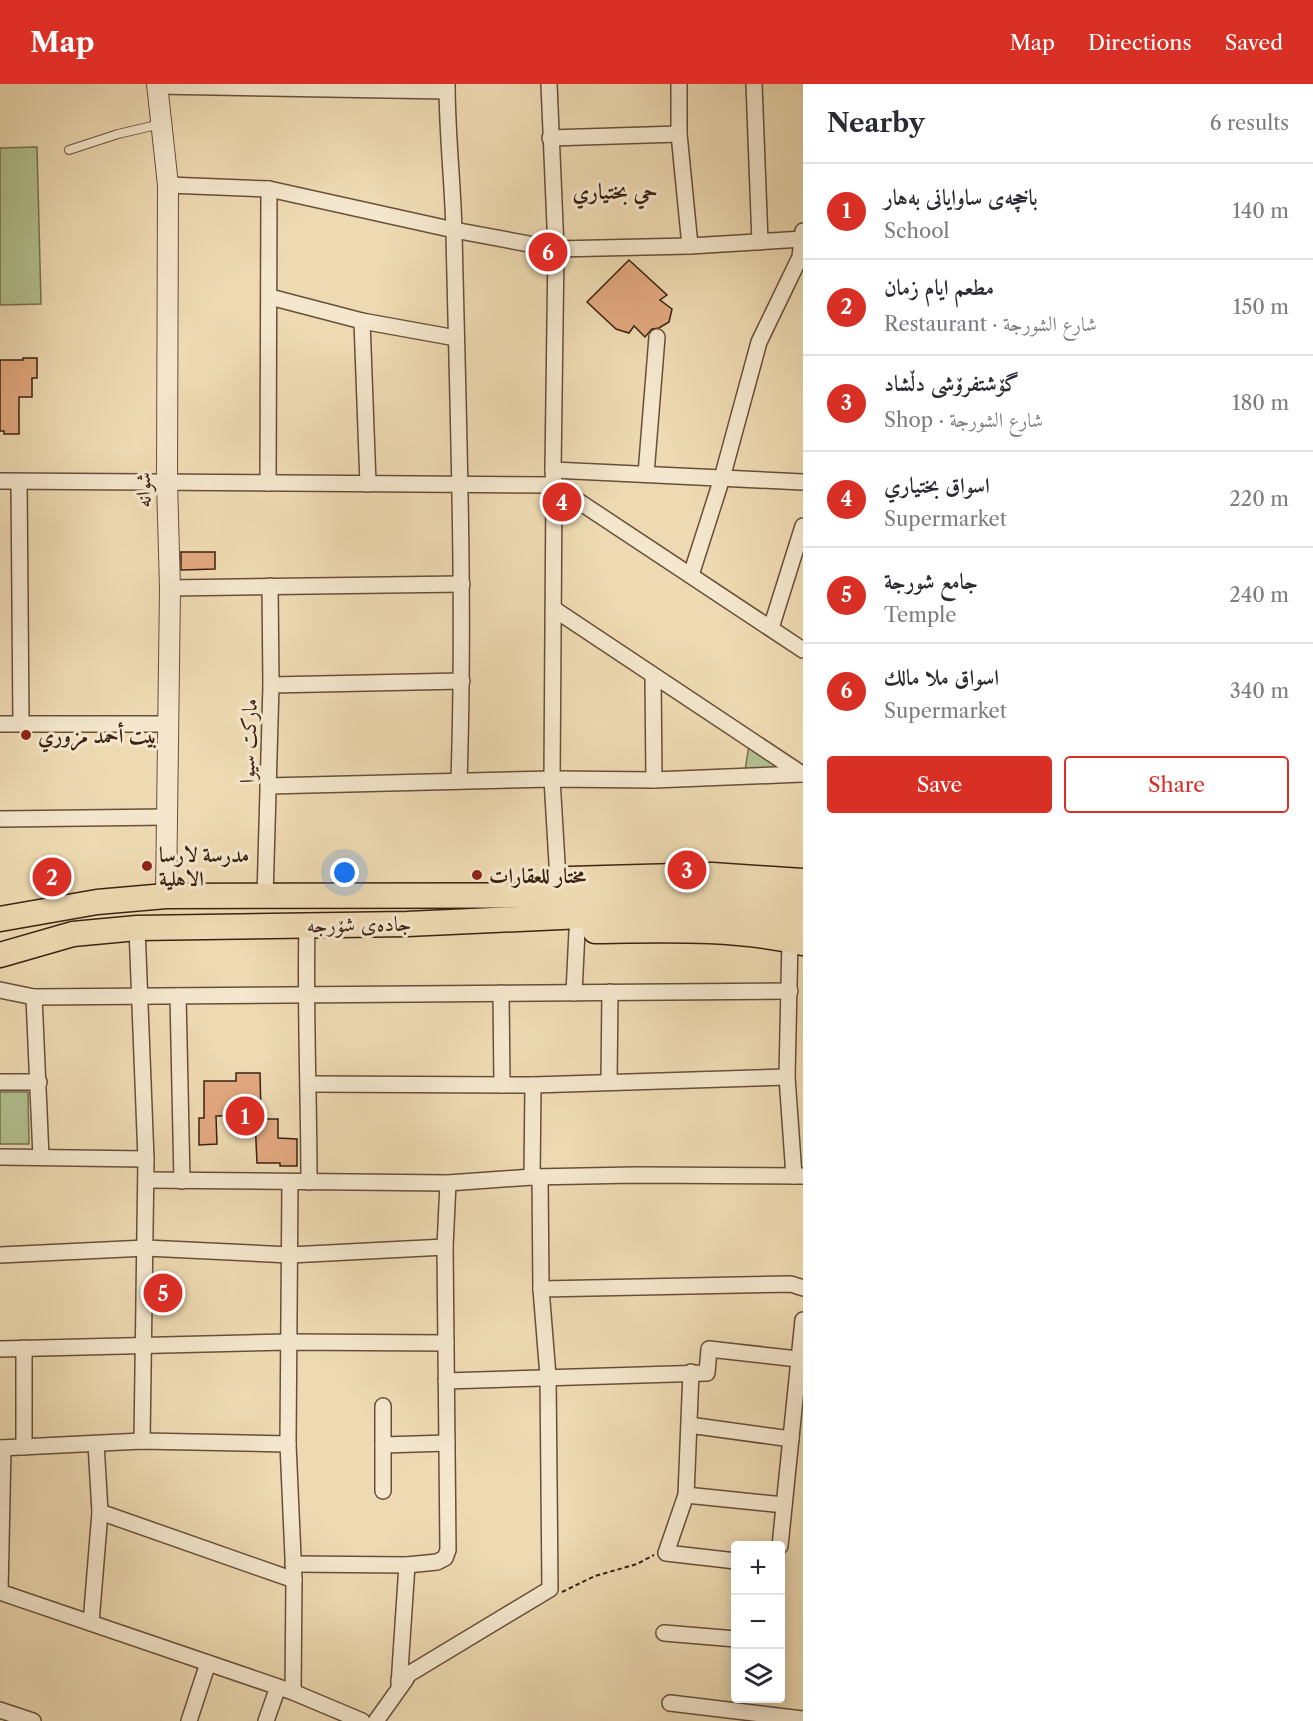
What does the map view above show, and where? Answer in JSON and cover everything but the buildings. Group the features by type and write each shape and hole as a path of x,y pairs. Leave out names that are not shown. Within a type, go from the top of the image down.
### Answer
{"main road":[{"path":"422,897 558,880 712,875 803,881"},
{"path":"0,919 97,902 166,896 422,897 726,905 803,903"},
{"path":"252,926 258,897"},
{"path":"726,905 764,919 800,937"},
{"name":"جادەی شۆرجە","path":"0,955 73,934 137,928 407,924 648,913 726,905"},
{"path":"407,924 577,931 698,930 800,937"}],"street":[{"path":"549,84 556,249 552,779 558,880"},
{"path":"679,84 679,134 690,246"},
{"path":"754,84 760,242"},
{"path":"157,85 447,87 454,230 461,484 462,681 459,781"},
{"name":"شوانە","path":"157,85 168,184 167,482 170,588 166,896"},
{"path":"550,138 679,134"},
{"path":"168,184 269,189 454,230 556,249 690,246 760,242 802,236 800,257 759,342 722,478 691,575"},
{"path":"268,483 269,189"},
{"path":"270,297 362,321 456,338"},
{"path":"362,321 368,484"},
{"path":"646,474 657,337"},
{"path":"0,481 461,484 553,477 646,474 803,482"},
{"path":"553,477 691,575 803,650"},
{"path":"19,482 21,724"},
{"path":"771,628 803,526"},
{"path":"170,588 462,584"},
{"name":"مارکت سیوا","path":"258,897 268,786 271,685 270,586"},
{"path":"554,609 803,774"},
{"path":"653,676 654,780"},
{"path":"271,685 462,681"},
{"path":"0,724 168,724"},
{"path":"268,786 552,779 654,780 803,774"},
{"path":"0,819 168,817"},
{"path":"307,925 305,995 309,1084 309,1182"},
{"path":"137,928 146,1159 142,1441"},
{"path":"574,993 577,931"},
{"path":"146,1180 448,1183 536,1177 635,1175 799,1176 787,1077 789,991 800,937"},
{"path":"0,990 33,997 789,991"},
{"path":"609,1082 610,992"},
{"path":"501,993 502,1085"},
{"path":"178,996 182,1181"},
{"path":"33,997 42,1157"},
{"path":"309,1084 502,1085 787,1077"},
{"path":"0,1082 39,1082"},
{"path":"376,1721 402,1681 550,1589 548,1377 541,1289 533,1084"},
{"path":"0,1157 146,1159"},
{"path":"290,1182 288,1444 293,1572 293,1692"},
{"path":"100,1512 293,1572 407,1565 437,1562 445,1558 448,1550 445,1247 448,1183"},
{"path":"0,1255 146,1248 290,1255 445,1247"},
{"path":"541,1289 791,1284 803,1288"},
{"path":"780,1541 803,1320"},
{"path":"0,1349 289,1342 446,1343"},
{"path":"24,1348 24,1447"},
{"path":"446,1381 707,1373 709,1349 798,1359"},
{"path":"691,1372 686,1496 666,1553 731,1561"},
{"path":"383,1406 383,1491"},
{"path":"689,1425 791,1439"},
{"path":"288,1444 142,1441 1,1448 0,1592 293,1692 362,1721"},
{"path":"383,1445 447,1443"},
{"path":"91,1623 100,1512 96,1444"},
{"path":"787,1479 803,1481"},
{"path":"686,1496 784,1505"},
{"path":"402,1681 407,1565"},
{"path":"664,1632 731,1640"},
{"path":"189,1721 208,1663"},
{"path":"266,1721 278,1687"},
{"path":"670,1703 764,1718 803,1719"},
{"path":"764,1718 765,1703"},
{"path":"0,1710 33,1721"}],"lane":[{"path":"69,150 118,134 162,124"}],"path":[{"path":"550,1589 562,1592 603,1573 637,1564 656,1554 666,1553"}],"green space":[{"path":"37,147 41,304 0,305 0,148"},
{"path":"749,745 784,770 745,771"},
{"path":"0,1092 28,1092 29,1144 0,1144"}],"place":[{"name":"اسواق ملا مالك","path":"548,252"},
{"name":"اسواق بختياري","path":"562,502"},
{"name":"بيت أحمد مزوري","path":"26,735"},
{"name":"مدرسة لارسا الاهلية","path":"147,866"},
{"name":"گۆشتفرۆشی دڵشاد","path":"687,870"},
{"name":"مختار للعقارات","path":"477,875"},
{"name":"مطعم ايام زمان","path":"52,877"},
{"name":"باخچەی ساوایانی بەهار","path":"245,1116"},
{"name":"جامع شورجة","path":"163,1293"}],"district":[{"name":"حي بختياري","path":"615,191"}]}
